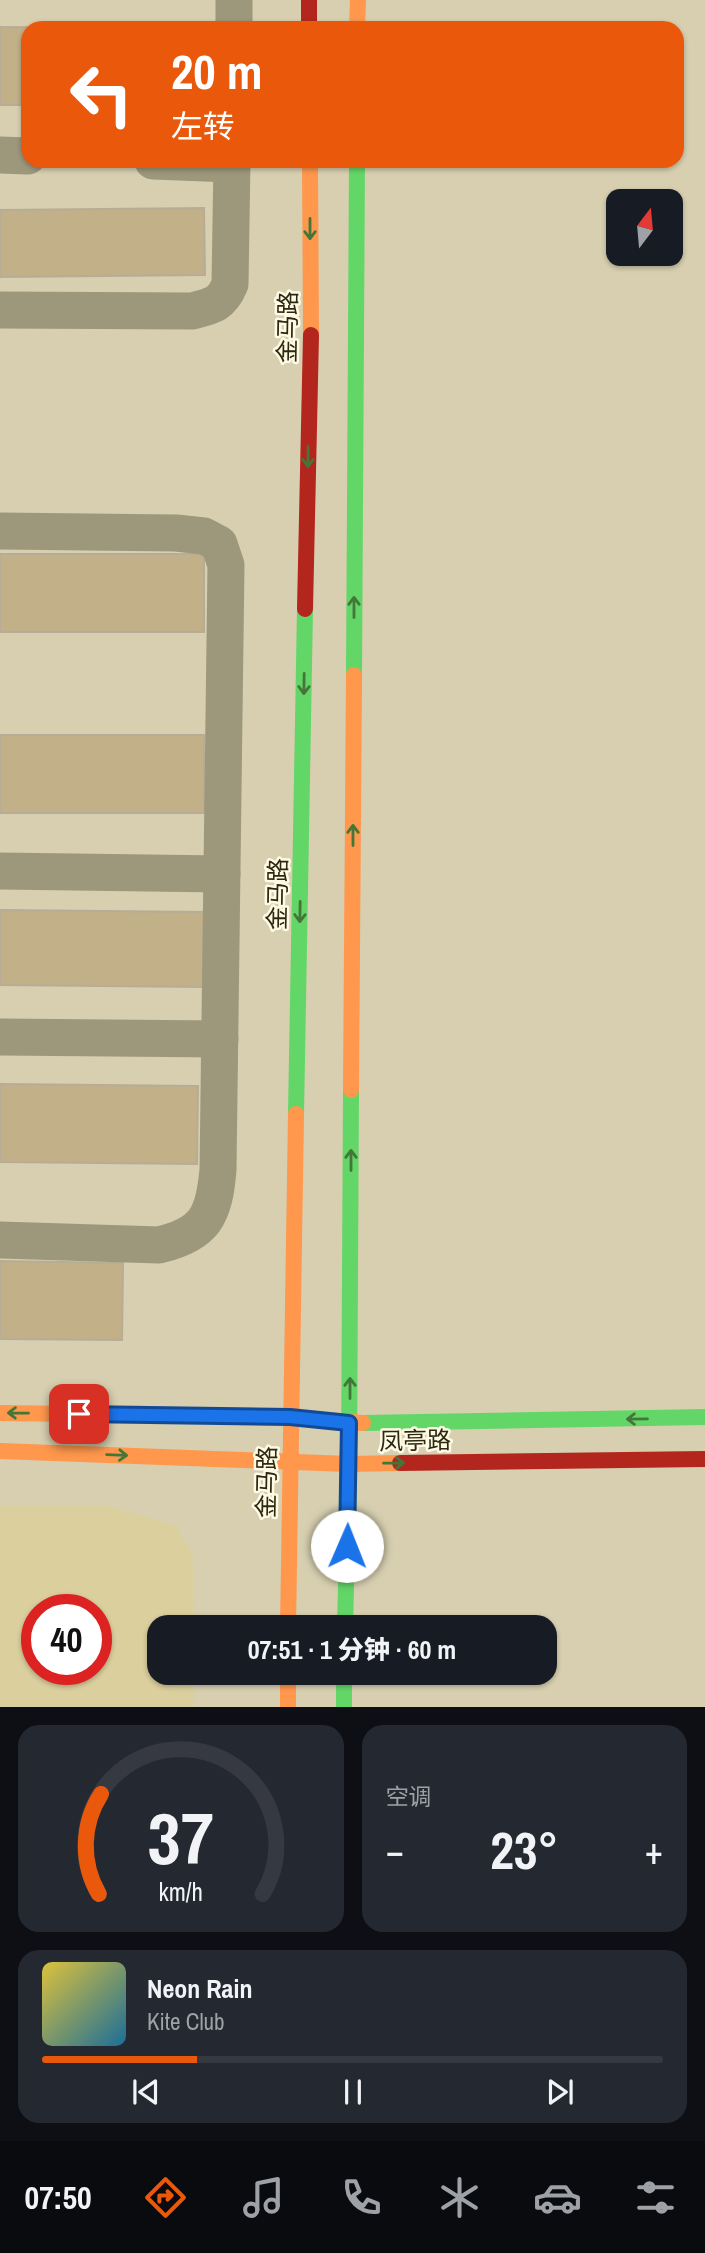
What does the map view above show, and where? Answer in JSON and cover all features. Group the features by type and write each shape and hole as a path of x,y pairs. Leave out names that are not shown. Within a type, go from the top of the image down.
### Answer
{"street":[{"path":"233,21 234,0"},
{"path":"309,0 309,21"},
{"path":"357,21 358,0"},
{"path":"0,155 21,156"},
{"path":"0,310 192,311 213,306 225,297 230,284 232,168"},
{"name":"金马路","path":"288,1615 311,316 310,168"},
{"path":"345,1615 349,1464 357,168"},
{"path":"0,531 176,533 204,536 219,544 226,565 218,1170 215,1200 200,1228 179,1240 159,1245 0,1240"},
{"path":"0,870 222,874"},
{"path":"0,1037 220,1039"},
{"path":"0,1413 290,1417 349,1423 705,1417"},
{"name":"凤亭路","path":"0,1451 349,1464 705,1459"},
{"path":"288,1685 288,1707"},
{"path":"344,1685 344,1707"}],"shaded area":[{"path":"0,1506 109,1506 176,1526 193,1555 194,1615 147,1615 147,1685 194,1685 194,1707 0,1707"}],"building":[{"path":"0,27 21,27 21,105 0,105"},
{"path":"204,208 205,275 0,277 0,210"},
{"path":"0,554 204,554 204,632 0,632"},
{"path":"0,735 204,735 204,813 0,813"},
{"path":"0,910 204,912 203,987 0,985"},
{"path":"0,1084 198,1086 197,1164 0,1162"},
{"path":"0,1261 123,1263 122,1340 0,1339"}],"traffic: fast":[{"path":"354,675 357,168"},
{"path":"296,1114 305,609"},
{"path":"345,1615 351,1090"},
{"path":"363,1423 705,1417"},
{"path":"344,1685 344,1707"}],"traffic: slow":[{"path":"357,21 358,0"},
{"path":"310,168 311,335"},
{"path":"351,1090 354,675"},
{"path":"288,1615 296,1114"},
{"path":"0,1413 290,1417 363,1423"},
{"path":"0,1451 349,1464 400,1463"},
{"path":"288,1685 288,1707"}],"traffic: jam":[{"path":"309,0 309,21"},
{"path":"305,609 311,335"},
{"path":"400,1463 705,1459"}],"route":[{"path":"79,1414 290,1417 349,1423 347,1546"}]}
